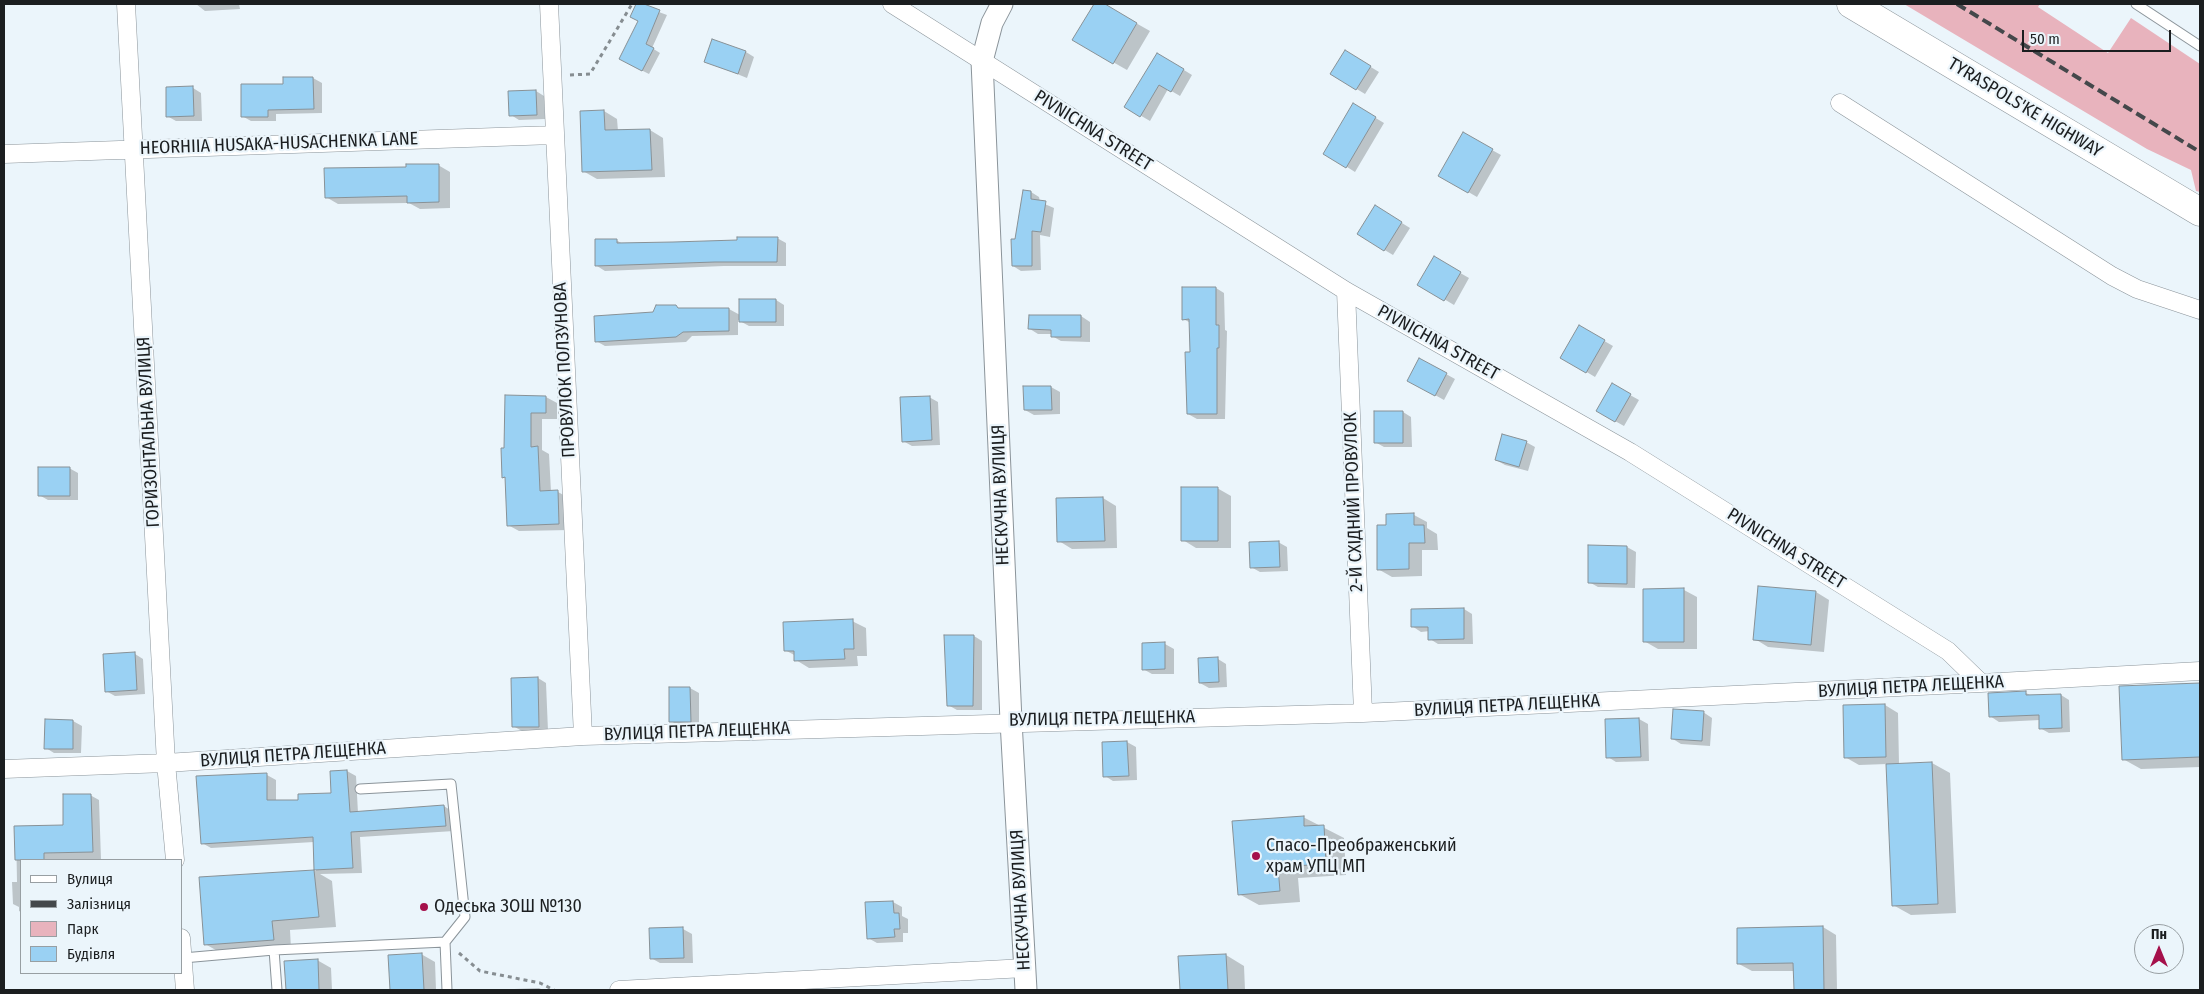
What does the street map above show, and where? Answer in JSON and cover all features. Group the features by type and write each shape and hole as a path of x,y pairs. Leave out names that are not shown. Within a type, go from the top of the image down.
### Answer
{"main road":[{"name":"TYRASPOLS'KE HIGHWAY","path":"1851,4 2200,212"}],"street":[{"name":"ГОРИЗОНТАЛЬНА ВУЛИЦЯ","path":"126,4 166,763 175,859"},
{"name":"ПРОВУЛОК ПОЛЗУНОВА","path":"549,4 583,736"},
{"name":"PIVNICHNA STREET","path":"892,4 1346,291 1638,457 1948,651 1981,684"},
{"name":"НЕСКУЧНА ВУЛИЦЯ","path":"1002,4 992,23 982,61 1011,722 1026,990"},
{"path":"1840,104 2112,276 2137,289 2200,310"},
{"name":"HEORHIIA HUSAKA-HUSACHENKA LANE","path":"4,154 554,135"},
{"name":"2-Й СХІДНИЙ ПРОВУЛОК","path":"1346,291 1363,712"},
{"name":"ВУЛИЦЯ ПЕТРА ЛЕЩЕНКА","path":"4,769 166,763 583,736 1363,712 1981,684 2200,671"},
{"path":"182,948 185,990"},
{"path":"619,990 1025,968"}],"lane":[{"path":"2136,4 2200,46"},
{"path":"360,789 452,784 465,917 445,942 447,990"},
{"path":"183,958 274,950 445,942"},
{"path":"274,950 277,990"}],"path":[{"path":"552,76 590,74 632,4"},
{"path":"445,942 480,971 540,983 554,990"}],"green space":[{"path":"1904,4 2040,4 2038,7 2108,53 2131,18 2200,64 2200,192 2196,191 2191,170 2147,149"}],"building":[{"path":"636,4 644,4 660,10 646,44 654,48 642,71 619,59 638,21 630,17"},
{"path":"1094,4 1105,4 1137,23 1113,64 1072,40"},
{"path":"712,39 746,51 738,74 704,62"},
{"path":"1345,50 1371,66 1356,90 1330,74"},
{"path":"1157,53 1184,69 1171,92 1159,85 1140,117 1124,107"},
{"path":"283,77 313,77 314,109 268,110 268,117 241,117 241,84 283,84"},
{"path":"193,86 194,116 166,117 166,87"},
{"path":"536,90 537,115 509,116 508,91"},
{"path":"1353,103 1376,117 1346,168 1323,154"},
{"path":"604,110 605,130 650,129 652,170 582,172 580,111"},
{"path":"1463,132 1493,149 1468,193 1438,176"},
{"path":"406,164 439,164 439,202 407,203 407,196 325,198 324,168 406,167"},
{"path":"1023,190 1031,191 1031,199 1046,201 1041,232 1032,231 1032,266 1012,266 1011,239 1015,239"},
{"path":"1375,205 1402,222 1384,251 1357,234"},
{"path":"737,237 778,237 777,262 595,266 595,239 617,239 617,243 737,240"},
{"path":"1434,256 1461,272 1444,301 1417,285"},
{"path":"1182,287 1216,287 1216,325 1219,325 1217,414 1187,414 1185,352 1190,352 1189,319 1182,320"},
{"path":"739,299 776,299 776,322 739,322"},
{"path":"656,305 676,305 678,308 729,308 729,331 683,332 676,337 595,342 594,316 653,312"},
{"path":"1029,315 1081,315 1081,337 1051,337 1051,330 1028,329"},
{"path":"1579,325 1605,340 1586,373 1560,358"},
{"path":"1419,358 1447,373 1435,396 1407,381"},
{"path":"1612,383 1631,394 1615,422 1596,411"},
{"path":"1023,386 1051,386 1052,410 1024,410"},
{"path":"505,395 546,396 546,413 531,413 531,447 538,446 540,491 558,490 559,524 507,526 505,477 502,478 501,448 504,448"},
{"path":"930,396 932,440 902,442 900,397"},
{"path":"1374,411 1403,411 1403,443 1374,443"},
{"path":"1502,434 1527,441 1519,467 1495,460"},
{"path":"38,467 70,467 70,496 38,496"},
{"path":"1181,487 1218,487 1218,541 1181,541"},
{"path":"1103,497 1105,541 1057,542 1056,498"},
{"path":"1414,513 1414,525 1424,525 1425,543 1409,543 1409,569 1377,570 1377,525 1386,525 1386,514"},
{"path":"1279,541 1280,567 1250,568 1249,542"},
{"path":"1588,545 1627,546 1627,584 1588,583"},
{"path":"1758,586 1816,591 1811,645 1753,640"},
{"path":"1684,588 1684,642 1643,642 1643,589"},
{"path":"1464,608 1464,639 1428,640 1428,627 1411,627 1411,609"},
{"path":"853,619 854,649 844,649 845,659 794,661 794,651 784,651 783,622"},
{"path":"944,635 974,635 973,706 947,706"},
{"path":"1165,642 1165,669 1142,670 1142,643"},
{"path":"135,652 137,690 105,692 103,654"},
{"path":"1218,657 1219,682 1199,683 1198,658"},
{"path":"538,677 539,727 512,727 511,678"},
{"path":"2200,683 2200,757 2122,760 2119,686"},
{"path":"669,687 690,687 691,722 669,722"},
{"path":"2026,691 2026,695 2061,694 2062,728 2039,729 2039,715 1989,717 1988,693"},
{"path":"1885,704 1886,757 1844,758 1843,705"},
{"path":"1673,709 1704,711 1702,741 1671,739"},
{"path":"1639,718 1641,757 1606,758 1605,719"},
{"path":"45,719 73,720 73,749 44,749"},
{"path":"1127,741 1129,776 1103,777 1102,742"},
{"path":"1932,762 1938,904 1892,906 1886,764"},
{"path":"347,770 350,812 444,805 446,826 351,832 353,868 314,870 313,837 201,844 196,776 267,773 267,800 298,800 298,794 331,793 330,771"},
{"path":"63,794 91,794 93,852 44,853 44,859 15,860 14,826 63,825"},
{"path":"1304,816 1304,826 1324,825 1326,864 1278,867 1280,891 1238,895 1232,821"},
{"path":"314,870 319,917 272,921 274,940 204,945 199,877"},
{"path":"893,901 894,913 899,913 900,929 894,929 895,937 867,939 865,902"},
{"path":"1823,926 1824,990 1794,990 1793,963 1737,964 1737,928"},
{"path":"683,927 684,958 650,959 649,928"},
{"path":"422,953 424,990 390,990 388,955"},
{"path":"1226,954 1228,990 1180,990 1178,956"},
{"path":"318,959 319,990 286,990 284,961"}],"railway":[{"path":"1957,4 2200,152"}],"place":[{"name":"Спасо-Преображенський храм УПЦ МП","path":"1256,856"},
{"name":"Одеська ЗОШ №130","path":"424,907"}]}
